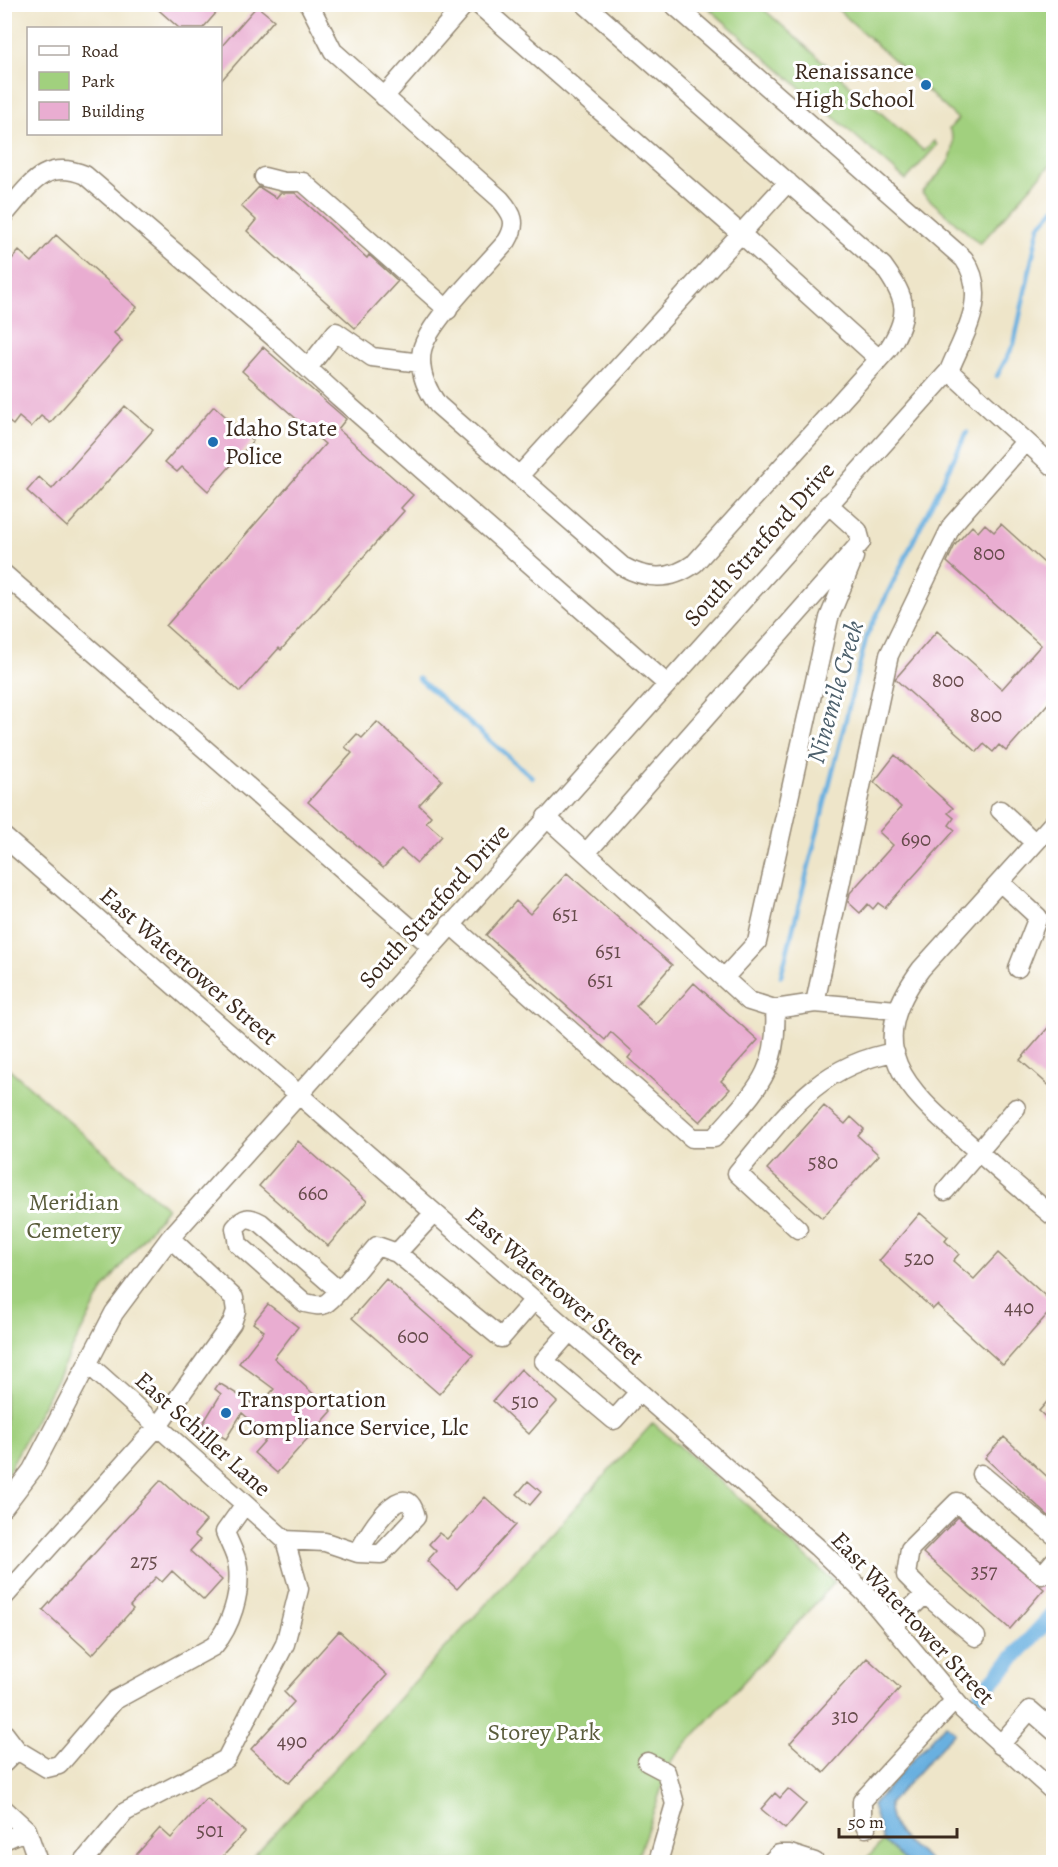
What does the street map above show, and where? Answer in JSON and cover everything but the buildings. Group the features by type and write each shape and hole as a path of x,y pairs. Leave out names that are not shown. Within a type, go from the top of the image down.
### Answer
{"street":[{"path":"309,4 333,51 500,199 514,219 513,231 507,241 427,338 421,363 428,392 438,405 622,566 650,577 673,575 695,563 879,359 898,333 905,318 900,294 894,280 883,266 585,4"},
{"path":"384,97 465,4"},
{"path":"478,4 740,233 879,359"},
{"path":"673,4 964,259 976,280 976,304 949,371 1053,467"},
{"path":"4,215 38,177 47,171 72,169 85,174 667,684"},
{"path":"264,177 284,182 303,182 448,310"},
{"path":"519,476 788,182"},
{"path":"308,368 336,332 372,357 421,363"},
{"name":"South Stratford Drive","path":"4,1507 32,1470 114,1313 170,1238 949,371"},
{"path":"814,1003 889,655 952,525 1025,442"},
{"path":"724,978 756,942 829,618 861,542 858,531 828,504"},
{"path":"586,853 861,542"},
{"path":"4,574 431,946"},
{"path":"999,810 1035,843"},
{"path":"546,817 749,1001 775,1009 814,1003 897,1010"},
{"path":"1053,822 921,969 907,989 897,1010 893,1034 901,1075 920,1100 1053,1217"},
{"name":"East Watertower Street","path":"4,837 840,1569 893,1626 955,1700 1000,1745 1053,1792"},
{"path":"1000,882 1038,917 1018,968"},
{"path":"450,924 692,1138 714,1138 754,1092 772,1063 777,1035 775,1009"},
{"path":"798,1229 737,1173 797,1101 836,1072 866,1057 895,1052"},
{"path":"945,1191 1016,1108"},
{"path":"397,1253 434,1213"},
{"path":"338,1290 261,1223 251,1217 243,1219 235,1228 238,1244 306,1303 325,1304 338,1290 377,1246 397,1253 501,1338 534,1300"},
{"path":"4,1597 158,1426 232,1323 236,1311 234,1298 170,1238"},
{"path":"570,1332 544,1361 614,1420 639,1392"},
{"name":"East Schiller Lane","path":"88,1364 285,1540"},
{"path":"981,1474 1053,1535"},
{"path":"976,1637 906,1575 910,1549 957,1502 1042,1575 1053,1561"},
{"path":"4,1733 10,1756 47,1768 59,1765 115,1700 214,1646 222,1636 233,1613 238,1567 225,1532 245,1504"},
{"path":"83,1863 125,1812 226,1760 285,1644 299,1589 285,1540 325,1542 358,1553"},
{"path":"893,1626 925,1594"},
{"path":"866,1828 861,1819 862,1801 955,1700"},
{"path":"1000,1745 1030,1710 1053,1731"},
{"path":"647,1762 666,1773 675,1804 658,1863"},
{"path":"4,1809 27,1830 38,1863"},
{"path":"4,1840 27,1830"},
{"path":"771,1863 779,1854 790,1854 815,1863"}],"green space":[{"path":"705,5 759,5 924,151 934,141 937,145 906,180"},
{"path":"833,5 1053,5 1053,162 980,244 922,193 942,171 951,156 953,138 949,129 958,119"},
{"name":"Meridian Cemetery","path":"5,1065 167,1208 104,1288 5,1478"},
{"name":"Storey Park","path":"653,1423 835,1582 671,1761 636,1862 248,1862"},
{"path":"883,1841 907,1862 863,1862"}],"water":[{"path":"945,1724 955,1732 889,1804 892,1823 902,1838 931,1862 907,1862 883,1841 872,1805"}],"waterway":[{"name":"Ninemile Creek","path":"997,376 1014,344 1039,226 1054,209"},
{"name":"Ninemile Creek","path":"781,976 867,635 967,432"},
{"path":"418,678 532,777"},
{"path":"981,1693 1054,1613"}],"place":[{"name":"Renaissance High School","path":"926,85"},
{"name":"Idaho State Police","path":"213,442"},
{"name":"Transportation Compliance Service, Llc","path":"226,1413"}]}
